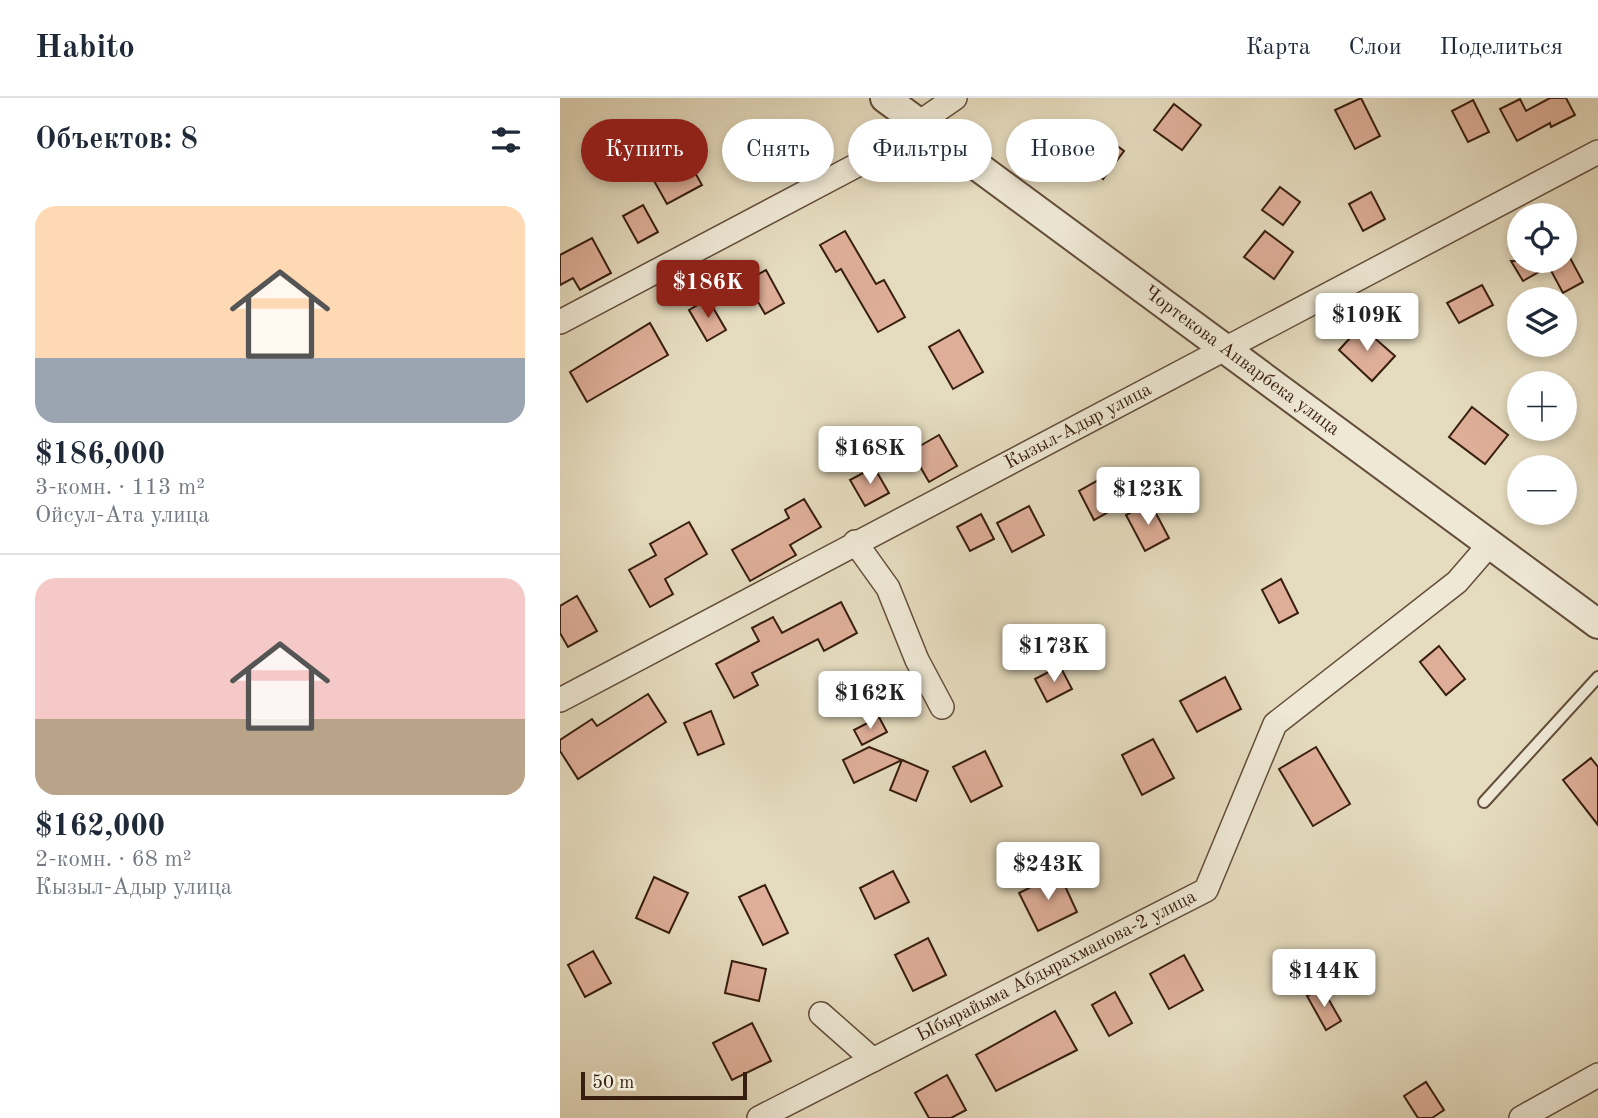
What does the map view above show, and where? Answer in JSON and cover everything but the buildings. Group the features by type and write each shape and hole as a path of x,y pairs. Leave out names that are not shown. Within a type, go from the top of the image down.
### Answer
{"street":[{"name":"Чортекова Анварбека улица","path":"885,98 913,119"},
{"path":"924,119 955,98"},
{"name":"Кызыл-Адыр улица","path":"560,700 1598,152"},
{"path":"560,322 848,170"},
{"name":"Чортекова Анварбека улица","path":"992,178 1598,624"},
{"path":"855,542 888,588 917,660 942,707"},
{"name":"Ыбырайыма Абдырахманова-2 улица","path":"759,1118 1206,890 1275,724 1457,582 1489,545"},
{"path":"821,1014 873,1060"},
{"path":"1521,1118 1598,1075"}],"lane":[{"path":"1484,803 1598,677"}]}
